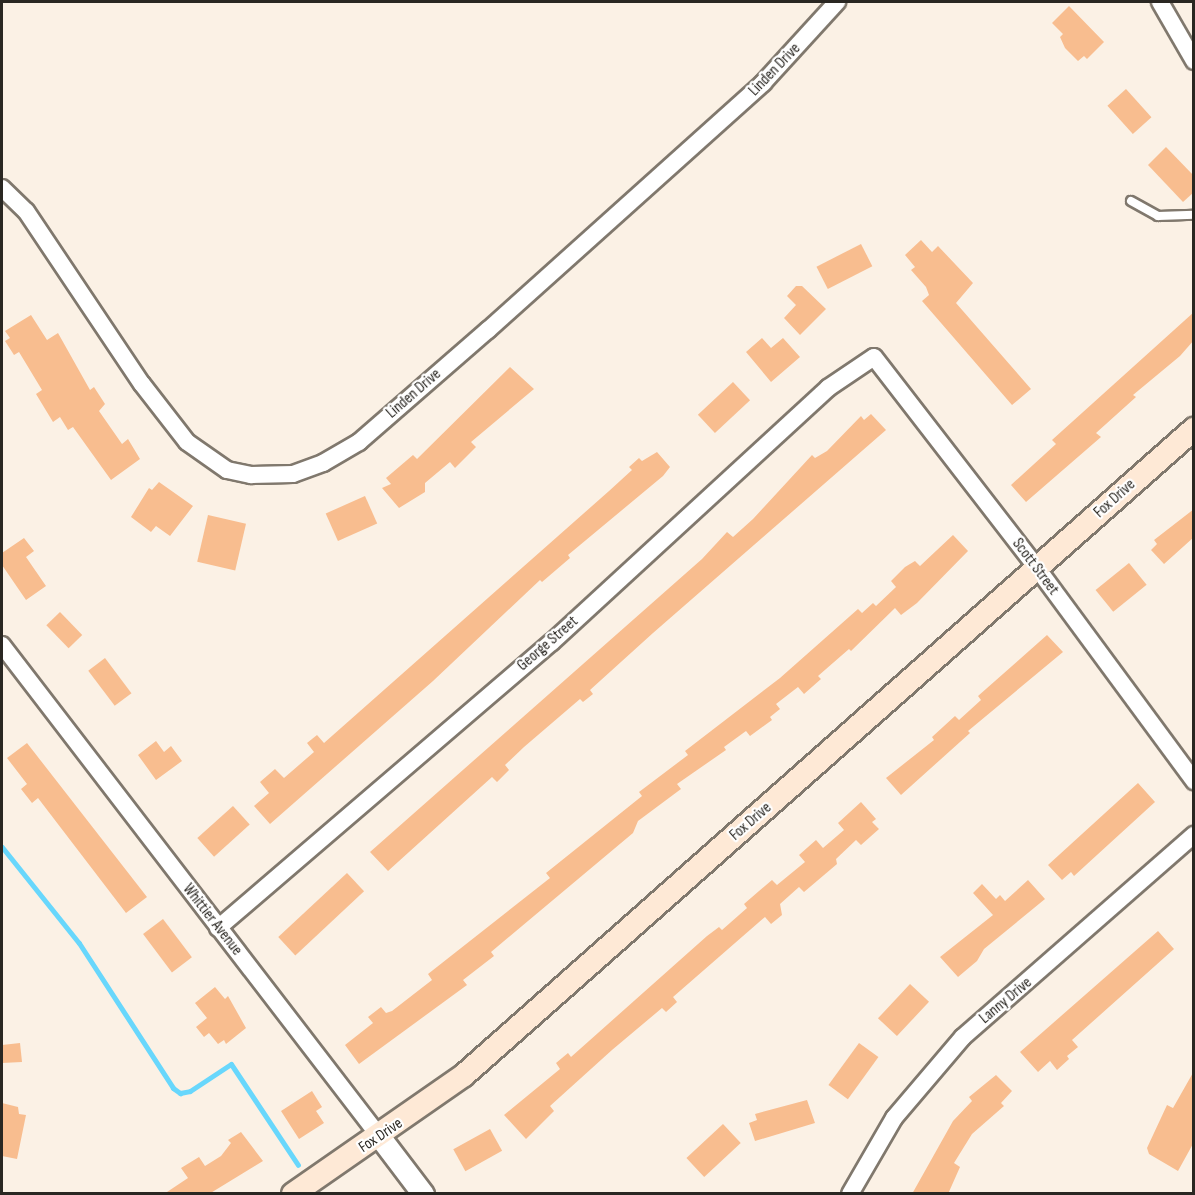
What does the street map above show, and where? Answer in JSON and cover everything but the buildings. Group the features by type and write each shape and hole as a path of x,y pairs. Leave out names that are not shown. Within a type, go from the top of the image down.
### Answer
{"main road":[{"name":"Fox Drive","path":"293,1194 464,1075 1194,429"}],"street":[{"name":"Linden Drive","path":"2,188 26,210 142,384 187,442 227,470 250,475 293,474 323,463 359,441 488,330 764,83 837,2"},
{"path":"1160,2 1193,60"},
{"name":"Scott Street","path":"874,357 1037,568 1194,781"},
{"name":"George Street","path":"218,928 552,642 828,388 874,357"},
{"name":"Whittier Avenue","path":"2,645 423,1194"},
{"name":"Lanny Drive","path":"850,1194 894,1118 963,1037 1194,835"}],"lane":[{"path":"1131,201 1158,216 1194,215"}],"waterway":[{"path":"2,847 79,943 173,1088 180,1093 190,1091 231,1064 298,1165"}]}
